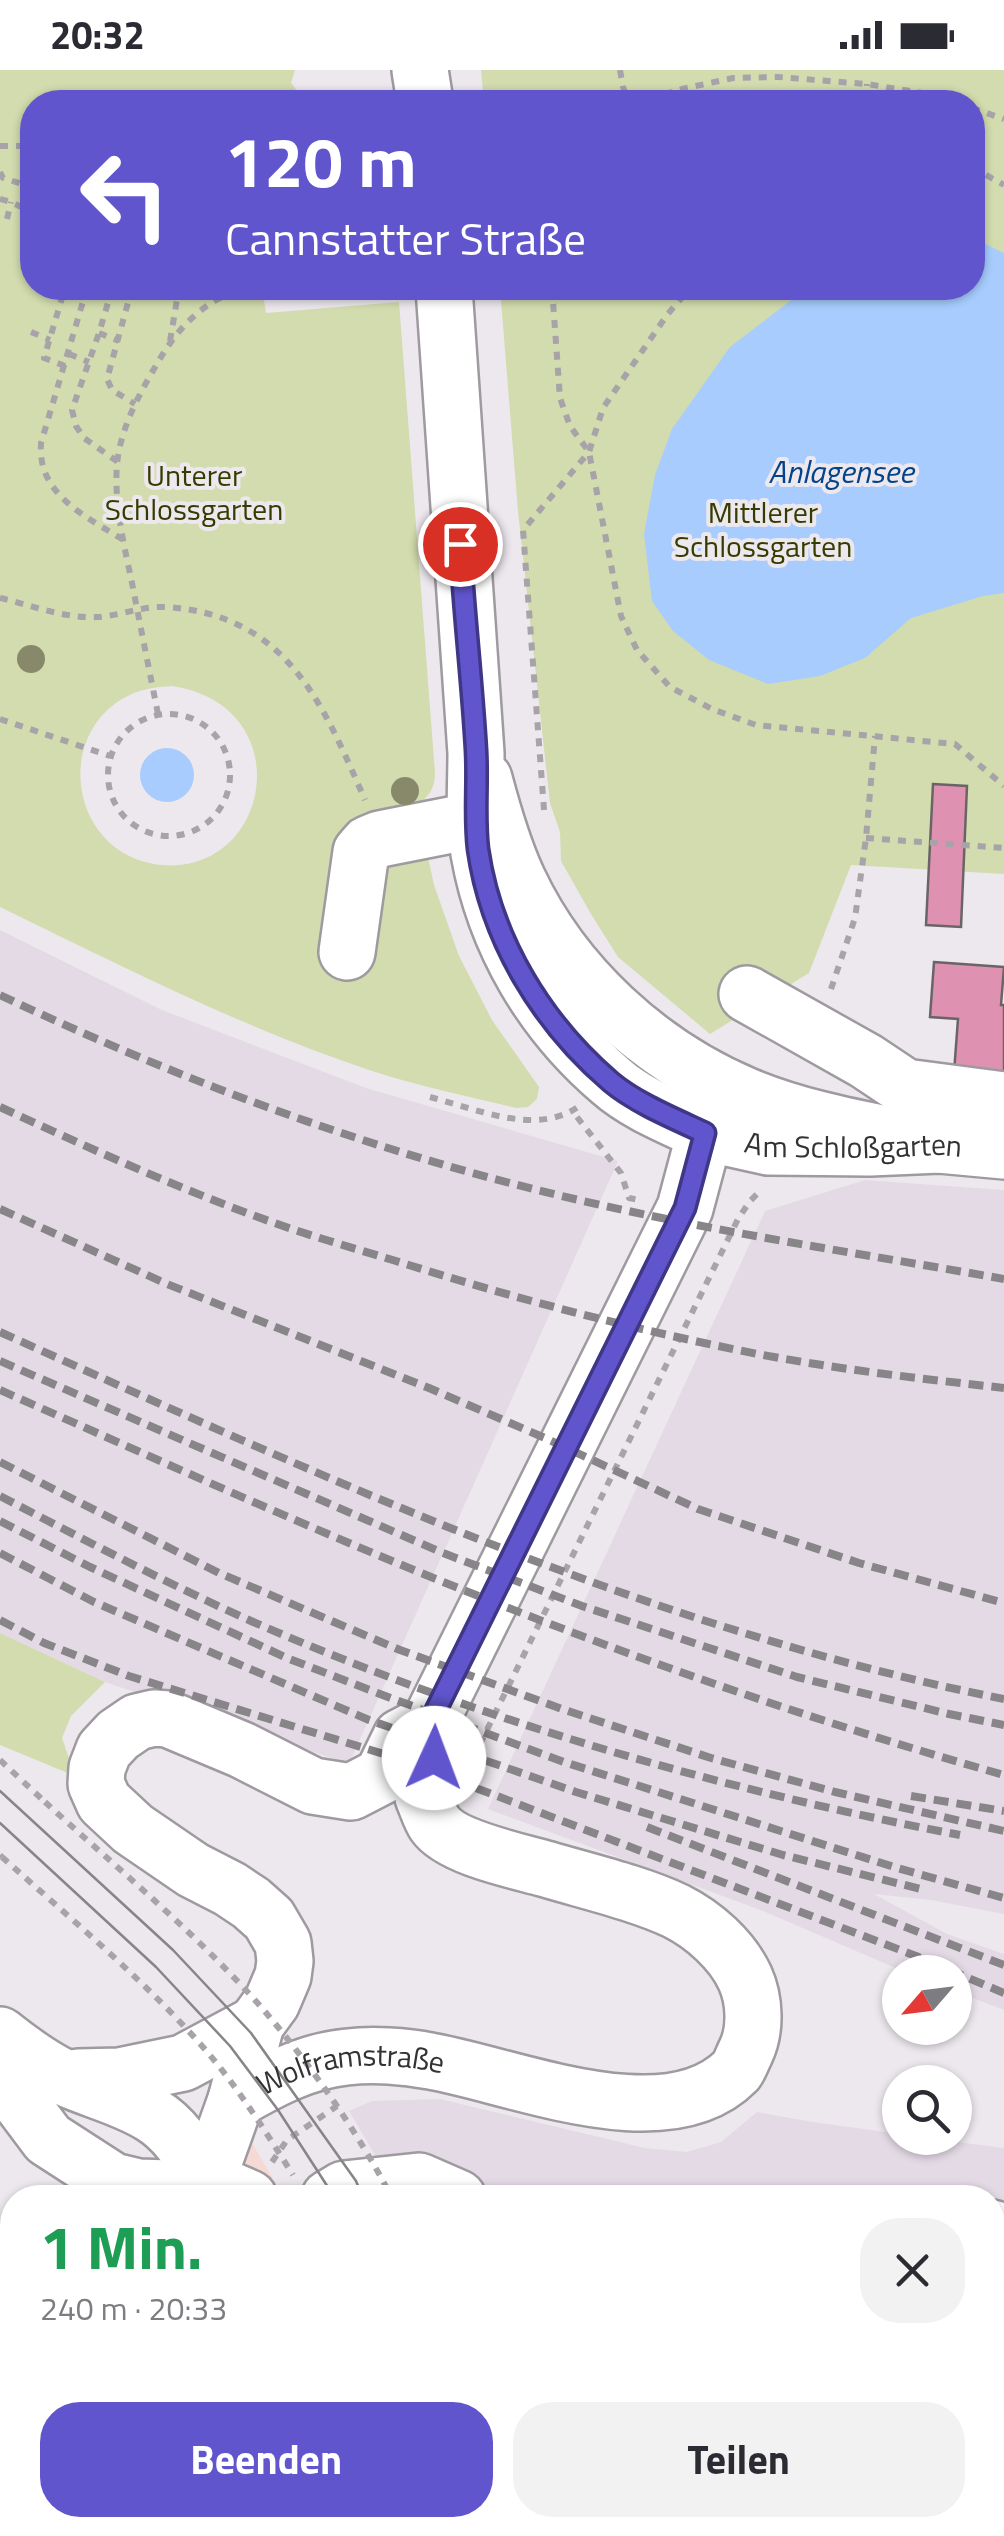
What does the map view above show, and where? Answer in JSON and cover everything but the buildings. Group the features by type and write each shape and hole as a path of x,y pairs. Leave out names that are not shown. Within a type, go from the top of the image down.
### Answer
{"main road":[{"path":"445,300 476,753 496,820 533,908 573,965 625,1020 691,1069 749,1097 812,1117 939,1146 962,1114 1004,1121"},
{"name":"Am Schloßgarten","path":"476,753 478,851 488,896 511,956 544,1010 612,1083 705,1133 768,1148 939,1146 1004,1152"},
{"path":"348,952 361,852 368,844 476,820"},
{"path":"746,994 905,1087 1004,1100"},
{"name":"Wolframstraße","path":"236,2100 272,2079 311,2064 348,2057 430,2061 572,2096 667,2102 696,2096 737,2070 751,2042 754,2004 745,1977 718,1939 677,1912 602,1885 470,1848 436,1827 423,1797 434,1758 430,1722 685,1208 705,1133"},
{"name":"Wolframstraße","path":"236,2100 256,2024 272,2002 283,1976 283,1943 268,1918 251,1903 132,1829 104,1802 96,1784 104,1750 137,1722 168,1719 313,1786 351,1792 382,1776 401,1737 430,1722"},
{"path":"65,2078 120,2076 183,2063 256,2024"},
{"path":"0,2035 24,2055 65,2078 155,2116 184,2144 259,2185"},
{"path":"0,2075 81,2185"},
{"path":"236,2100 259,2185"},
{"path":"48,2139 113,2181 130,2185"},
{"path":"385,2185 418,2181 427,2185"}],"path":[{"path":"679,90 733,78 778,76 904,90"},
{"path":"867,90 868,84"},
{"path":"0,199 20,206"},
{"path":"7,219 12,202"},
{"path":"62,300 44,358 64,366"},
{"path":"84,300 41,443 40,459 46,476 71,507 123,540"},
{"path":"109,300 72,410 84,438 118,462"},
{"path":"129,300 107,379 112,390 136,404"},
{"path":"170,342 177,300"},
{"path":"158,714 123,540 118,462 136,404 170,342 204,306 216,300"},
{"path":"553,300 560,398 570,426 589,452 621,616 637,650 670,687 712,709 756,724 955,744 1004,786"},
{"path":"545,817 523,530 589,452 603,408 680,300"},
{"path":"31,332 50,340"},
{"path":"99,333 119,341"},
{"path":"69,354 89,362"},
{"path":"0,598 77,616 100,617 163,607 214,616 262,640 284,656 331,724 380,839"},
{"path":"158,714 185,715 218,737 231,774 225,802 205,826 176,837 146,832 132,825 113,801 108,786 110,756 124,733 158,714"},
{"path":"0,720 110,756"},
{"path":"816,1034 855,918 875,736"},
{"path":"866,838 1004,848"},
{"path":"430,1097 519,1120"},
{"path":"581,1122 621,1173 629,1198"},
{"path":"489,1725 738,1219 762,1188"},
{"path":"0,1760 191,1934 262,2008 329,2097 386,2185"},
{"path":"1,1856 136,1980 209,2054 252,2110 259,2185"},
{"path":"259,2185 287,2140 348,2099"}],"shaded area":[{"path":"0,930 162,1010 366,1088 618,1161 349,1764 105,1682 0,1633"},
{"path":"865,1180 1004,1190 1004,1914 874,1894 947,1934 1004,1954 1004,2010 972,1998 972,1955 882,1955 882,1962 763,1911 488,1809 765,1211"},
{"path":"440,2099 645,2148 687,2152 721,2142 757,2112 882,2132 882,2155 972,2155 972,2144 1004,2148 1004,2185 393,2185 349,2111 372,2101"},
{"path":"237,2118 277,2185 218,2185"}],"green space":[{"name":"Unterer Schlossgarten","path":"0,70 295,70 291,83 297,90 20,90 20,300 264,300 266,313 399,302 435,773 430,791 417,806 434,885 459,956 492,1020 539,1087 537,1099 528,1107 516,1108 405,1081 274,1035 0,907","holes":["172,686 214,700 241,725 255,756 256,790 245,821 224,847 193,863 154,864 125,854 103,836 88,812 81,786 82,758 91,732 108,709 134,693"]},
{"name":"Mittlerer Schlossgarten","path":"481,70 1004,70 1004,874 851,865 809,973 710,1034 618,957 561,861 560,832 550,803 518,511 501,300 985,300 985,90 483,90"},
{"path":"0,1633 105,1682 71,1716 62,1738 75,1776 0,1745"}],"water":[{"name":"Anlagensee","path":"985,244 1004,253 1004,593 911,618 865,658 820,676 768,684 709,660 673,631 652,601 644,534 655,475 672,429 730,347 791,300 985,300"},
{"path":"167,748 186,756 194,775 186,794 167,802 148,794 140,775 148,756"}],"tram line":[{"path":"0,1791 173,1950 251,2033 358,2185"},
{"path":"0,1823 156,1967 230,2046 327,2185"}],"railway":[{"path":"0,995 220,1089 446,1166 651,1216 1004,1279"},
{"path":"0,1107 258,1217 487,1288 624,1325 763,1355 1004,1388"},
{"path":"0,1209 167,1284 429,1388 698,1509 859,1563 1004,1603"},
{"path":"0,1332 368,1494 617,1591 744,1633 873,1669 1004,1699"},
{"path":"0,1361 443,1553 582,1606 797,1677 1004,1725"},
{"path":"0,1390 323,1532 572,1632 786,1708 1004,1775"},
{"path":"0,1462 219,1573 400,1650 711,1758 835,1792 1004,1831"},
{"path":"0,1496 251,1621 423,1690 689,1773 960,1835"},
{"path":"0,1521 287,1658 380,1694 564,1762 1004,1898"},
{"path":"0,1553 94,1602 369,1720 576,1792 783,1855 921,1889"},
{"path":"0,1620 44,1643 129,1676 400,1759 1004,1993"},
{"path":"911,1796 1004,1811"},
{"path":"647,1827 1004,1965"}],"route":[{"path":"434,1758 430,1722 685,1208 705,1133 612,1083 553,1021 511,956 488,896 478,851 476,753 460,544"}]}
